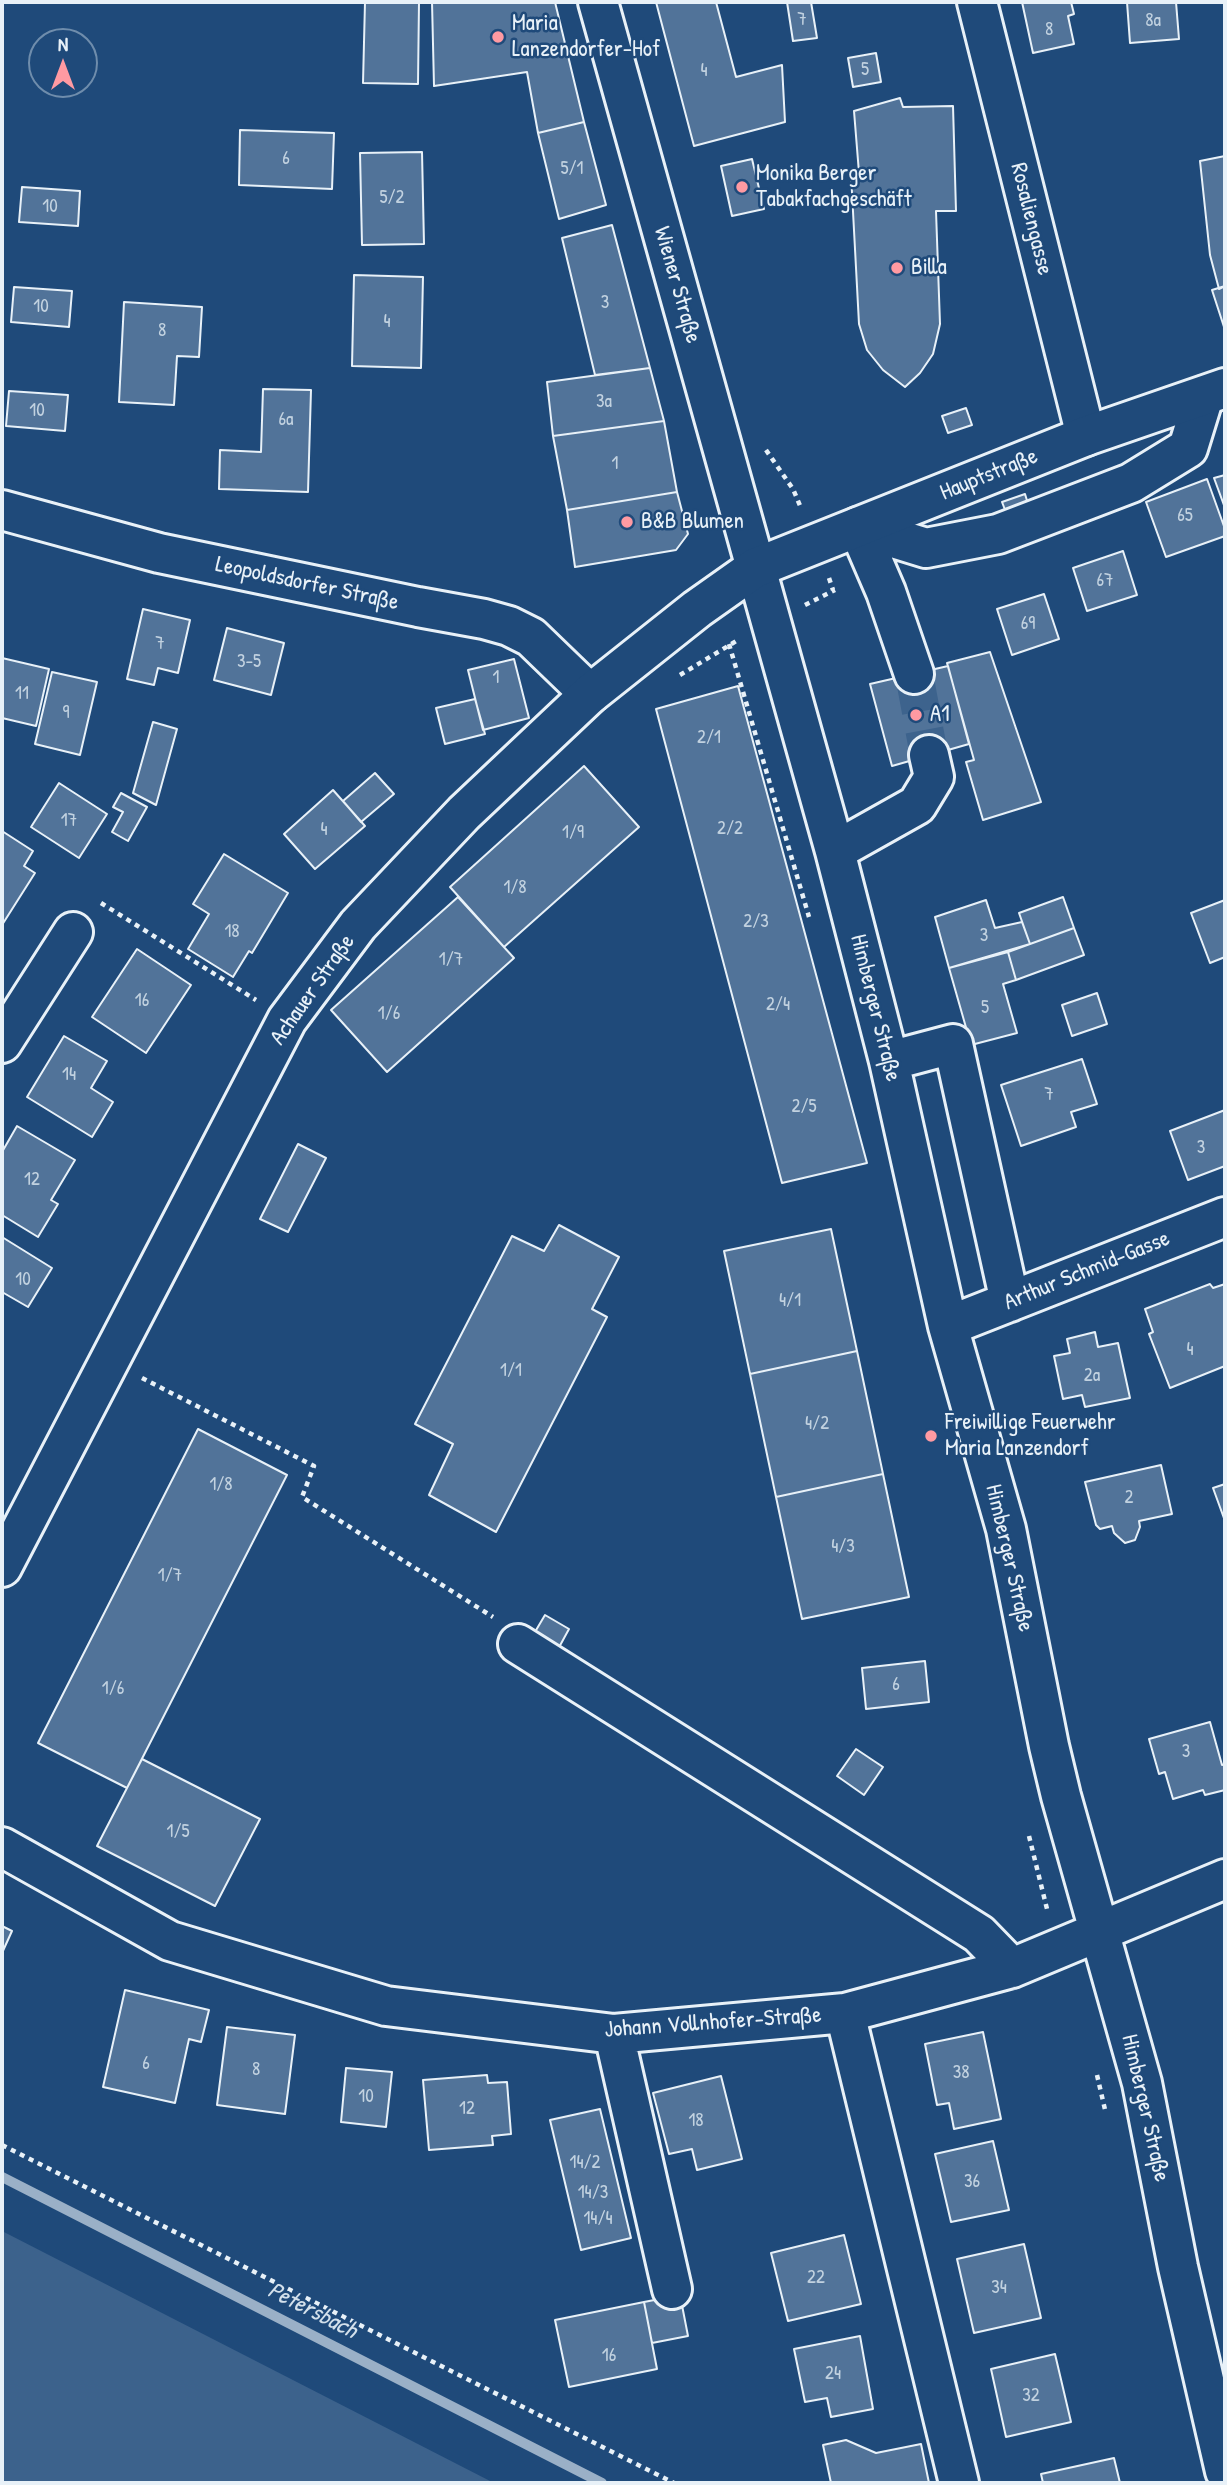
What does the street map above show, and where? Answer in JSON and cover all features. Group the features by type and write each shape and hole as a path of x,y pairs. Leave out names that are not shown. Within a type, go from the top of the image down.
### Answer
{"street":[{"name":"Wiener Straße","path":"598,2 755,568"},
{"name":"Rosaliengasse","path":"977,2 1086,436"},
{"name":"Hauptstraße","path":"755,568 1086,436 1214,392"},
{"path":"858,527 926,548 1010,529 1131,483 1188,448 1214,392"},
{"name":"Leopoldsdorfer Straße","path":"2,510 159,553 509,626 531,637 590,694"},
{"path":"858,527 887,592 914,674"},
{"name":"Himberger Straße","path":"755,568 835,851 889,1061 948,1326 1006,1529 1049,1746 1142,2083 1178,2267 1225,2471"},
{"name":"Achauer Straße","path":"2,1567 287,1020 358,925 464,813 590,694 697,609 755,568"},
{"path":"835,851 917,806 934,776 929,755"},
{"path":"2,1043 73,932"},
{"path":"889,1061 953,1044 1010,1302"},
{"name":"Arthur Schmid-Gasse","path":"948,1326 1225,1217"},
{"path":"518,1644 979,1934 1012,1968"},
{"name":"Johann Vollnhofer-Straße","path":"2,1847 170,1941 386,2006 614,2034 845,2013 1012,1968 1225,1879"},
{"path":"845,2013 959,2483"},
{"path":"614,2034 673,2289"}],"path":[{"path":"764,441 767,453 793,488 833,590"},
{"path":"712,655 876,568"},
{"path":"729,645 810,923"},
{"path":"73,932 94,899 287,1020"},
{"path":"110,1361 314,1466 302,1497 512,1629 518,1644"},
{"path":"1027,1829 1057,1950"},
{"path":"1094,2063 1106,2117"},
{"path":"2,2145 674,2483"}],"shaded area":[{"path":"2,2231 494,2483 2,2483"}],"building":[{"path":"365,2 419,2 418,84 363,83"},
{"name":"Maria Lanzendorfer-Hof","path":"432,2 555,2 584,122 538,133 527,72 434,86"},
{"path":"656,2 716,2 736,77 782,65 785,122 694,146"},
{"path":"787,2 811,2 817,38 793,41"},
{"path":"1022,2 1071,2 1074,14 1068,16 1074,44 1033,53"},
{"path":"1127,2 1176,2 1179,39 1130,43"},
{"path":"876,53 881,82 853,87 848,58"},
{"name":"Billa","path":"900,98 903,107 953,106 956,211 936,211 940,324 933,354 920,373 905,387 883,370 867,350 859,324 851,174 859,173 854,111"},
{"path":"584,122 606,205 559,219 538,133"},
{"path":"240,130 334,133 332,189 239,185"},
{"path":"422,152 424,244 362,245 360,153"},
{"path":"1225,156 1225,286 1219,289 1210,255 1200,161"},
{"name":"Monika Berger Tabakfachgeschäft","path":"752,159 764,209 732,216 721,166"},
{"path":"22,187 80,191 78,226 19,222"},
{"path":"612,225 650,368 595,375 562,238"},
{"path":"354,275 423,277 421,368 352,366"},
{"path":"1225,286 1225,330 1212,290"},
{"path":"14,287 72,291 69,327 11,322"},
{"path":"124,302 202,307 199,357 177,356 174,405 119,402"},
{"path":"650,368 664,421 553,436 547,382"},
{"path":"263,389 311,390 308,492 219,489 220,450 261,452"},
{"path":"9,391 68,395 65,431 6,426"},
{"path":"966,408 972,425 948,433 942,416"},
{"path":"664,421 677,492 567,510 553,436"},
{"path":"1225,475 1225,508 1214,478"},
{"path":"1207,479 1225,529 1225,536 1166,557 1146,502"},
{"name":"B&B Blumen","path":"677,492 688,534 676,550 575,567 567,510"},
{"path":"1025,494 1029,507 1007,515 1002,502"},
{"path":"1123,551 1137,595 1087,611 1073,568"},
{"path":"1044,594 1059,639 1012,655 997,609"},
{"path":"143,609 190,620 178,673 158,668 154,685 127,679"},
{"path":"227,628 284,643 271,695 214,680"},
{"path":"990,652 1041,802 983,820 966,762 974,760 947,663"},
{"path":"2,658 49,669 36,726 2,718"},
{"path":"514,659 529,718 483,730 468,670"},
{"path":"948,666 969,744 892,766 870,684"},
{"path":"52,672 97,682 80,755 35,744"},
{"path":"738,686 867,1163 782,1183 656,709"},
{"path":"475,699 485,734 445,744 436,708"},
{"path":"153,722 177,729 156,805 133,793"},
{"path":"584,766 639,827 504,947 450,887"},
{"path":"375,773 394,794 361,822 343,801"},
{"path":"59,783 107,814 79,858 31,827"},
{"path":"333,790 365,826 315,869 284,834"},
{"path":"121,793 147,807 128,841 112,832 123,812 113,807"},
{"path":"2,831 33,851 24,866 35,873 2,925"},
{"path":"224,854 288,893 252,953 249,951 233,977 188,949 209,914 193,904"},
{"path":"458,897 514,958 387,1072 331,1010"},
{"path":"1063,897 1074,928 1030,944 1019,913"},
{"path":"986,900 995,928 1022,922 1030,944 949,968 935,917"},
{"path":"1225,900 1225,957 1210,963 1191,913"},
{"path":"1074,928 1084,955 1016,980 1008,952"},
{"path":"137,949 191,985 146,1053 92,1017"},
{"path":"1008,952 1016,980 1003,984 1017,1033 971,1045 949,968"},
{"path":"1097,993 1107,1024 1072,1036 1062,1005"},
{"path":"64,1036 107,1061 91,1088 113,1102 92,1137 27,1097"},
{"path":"1082,1059 1097,1104 1071,1112 1076,1127 1021,1146 1001,1085"},
{"path":"1225,1110 1225,1166 1188,1180 1170,1131"},
{"path":"17,1126 75,1160 51,1200 58,1204 38,1237 2,1215 2,1152"},
{"path":"298,1144 326,1158 288,1232 260,1219"},
{"path":"559,1225 619,1257 592,1309 607,1317 496,1532 429,1495 453,1444 415,1424 512,1236 544,1251"},
{"path":"831,1229 857,1351 750,1374 724,1251"},
{"path":"2,1237 52,1268 28,1307 2,1292"},
{"path":"1210,1284 1213,1288 1225,1284 1225,1366 1170,1388 1149,1334 1153,1332 1145,1309"},
{"path":"1095,1332 1098,1347 1118,1343 1130,1398 1085,1407 1082,1395 1063,1399 1054,1356 1070,1353 1067,1339"},
{"path":"857,1351 883,1474 776,1497 750,1374"},
{"path":"198,1429 287,1475 127,1788 38,1743"},
{"path":"1161,1465 1172,1514 1139,1521 1140,1527 1135,1540 1125,1543 1114,1533 1112,1526 1100,1529 1096,1525 1085,1482"},
{"path":"883,1474 909,1597 802,1619 776,1497"},
{"path":"1225,1484 1225,1521 1213,1488"},
{"path":"545,1615 569,1629 557,1651 532,1637"},
{"path":"925,1661 929,1702 866,1709 862,1668"},
{"path":"1210,1722 1222,1765 1225,1764 1225,1790 1205,1795 1203,1790 1173,1799 1165,1772 1159,1774 1149,1739"},
{"path":"856,1749 883,1767 864,1795 837,1776"},
{"path":"142,1759 260,1819 215,1906 97,1846"},
{"path":"2,1926 12,1931 2,1953"},
{"path":"125,1990 209,2010 201,2042 189,2039 175,2103 103,2087"},
{"path":"227,2027 295,2035 285,2114 217,2105"},
{"path":"983,2032 1001,2119 954,2129 949,2103 937,2105 925,2044"},
{"path":"346,2068 392,2072 386,2127 341,2122"},
{"path":"487,2075 488,2083 507,2082 511,2134 492,2136 493,2145 429,2150 423,2080"},
{"path":"721,2076 742,2159 697,2170 692,2149 669,2154 653,2093"},
{"path":"600,2109 631,2238 581,2250 550,2120"},
{"path":"993,2141 1009,2210 951,2222 935,2154"},
{"path":"844,2235 861,2304 788,2321 771,2253"},
{"path":"1024,2244 1041,2318 974,2333 957,2259"},
{"path":"680,2295 688,2336 652,2343 644,2302"},
{"path":"644,2302 657,2369 569,2387 555,2320"},
{"path":"860,2336 873,2409 831,2417 827,2398 805,2402 794,2349"},
{"path":"1055,2354 1071,2422 1006,2437 991,2369"},
{"path":"846,2440 876,2453 921,2444 929,2483 831,2483 823,2445"},
{"path":"1114,2458 1120,2483 1043,2483 1041,2474"}],"waterway":[{"name":"Petersbach","path":"2,2177 602,2483"}],"tunnel":[{"path":"914,674 929,755"}],"place":[{"name":"Maria Lanzendorfer-Hof","path":"498,37"},
{"name":"Monika Berger Tabakfachgeschäft","path":"742,187"},
{"name":"Billa","path":"897,268"},
{"name":"B&B Blumen","path":"627,522"},
{"name":"A1","path":"916,715"},
{"name":"Freiwillige Feuerwehr Maria Lanzendorf","path":"931,1436"}]}
